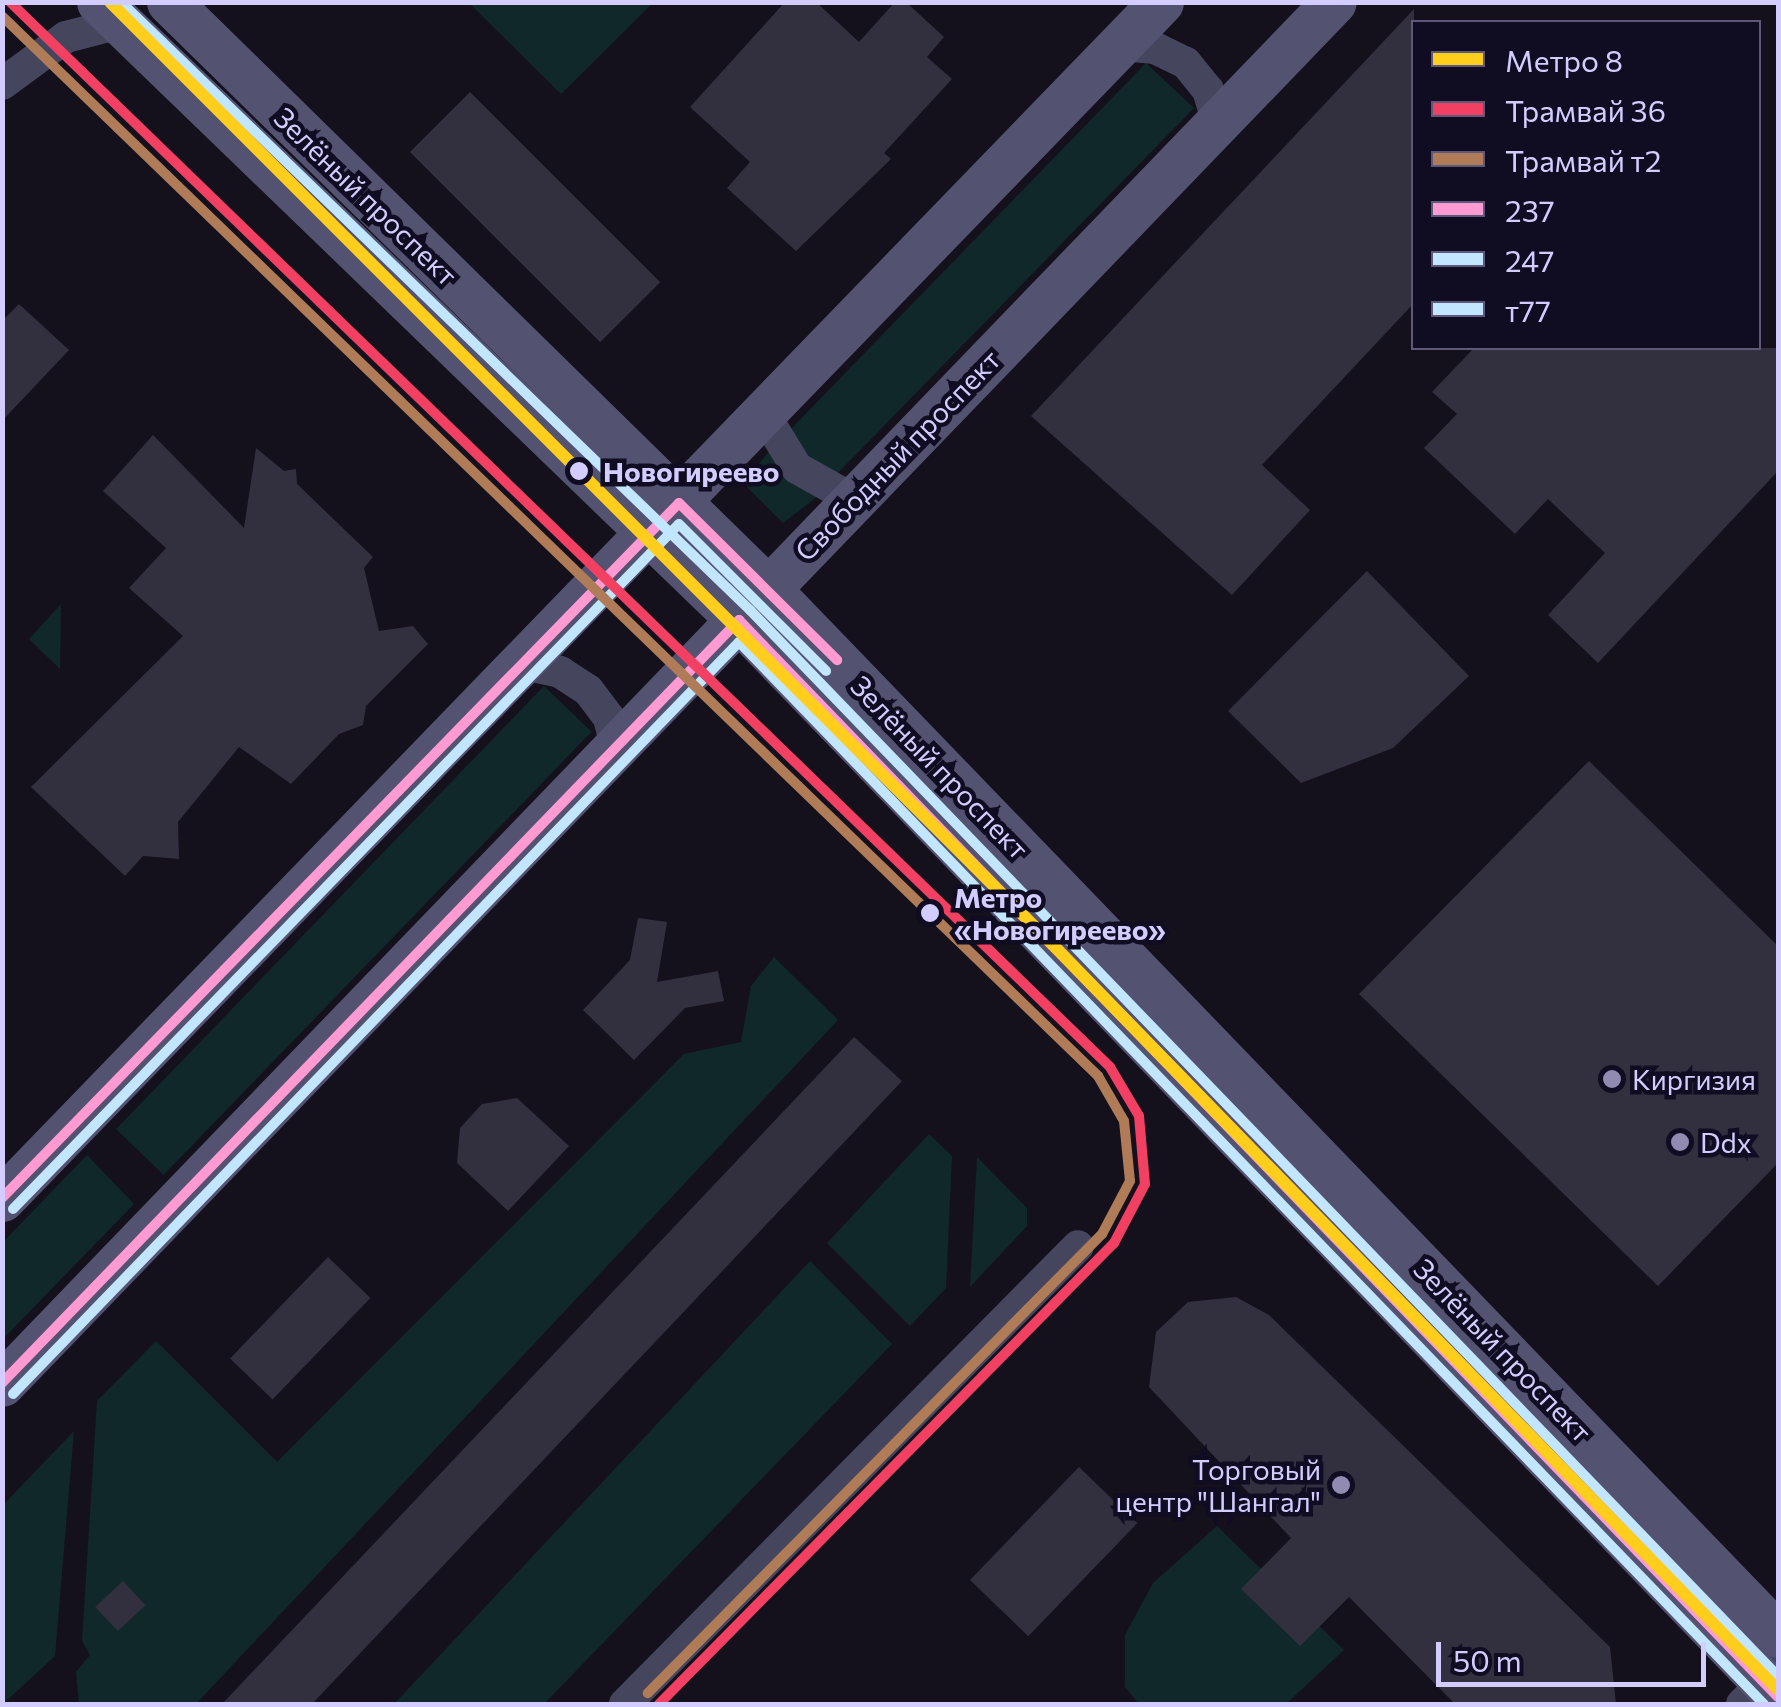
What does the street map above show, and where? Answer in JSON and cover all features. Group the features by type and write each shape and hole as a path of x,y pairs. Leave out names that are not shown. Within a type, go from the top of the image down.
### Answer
{"main road":[{"name":"Зелёный проспект","path":"169,2 664,518"},
{"path":"2,1199 1161,2"},
{"name":"Свободный проспект","path":"2,1384 1334,2"},
{"name":"Зелёный проспект","path":"109,13 664,518 754,605 1778,1635"},
{"name":"Зелёный проспект","path":"754,605 1766,1688"}],"street":[{"path":"2,84 66,37 109,13"},
{"path":"1121,45 1155,48 1186,63 1208,90 1218,124"},
{"path":"764,414 797,468 854,500"},
{"path":"522,664 560,672 588,690 608,718 616,748"},
{"path":"625,1704 1078,1246"}],"green space":[{"path":"469,3 653,3 561,94"},
{"path":"1146,63 1194,108 834,477 806,459 788,432"},
{"path":"769,451 818,496 783,523 744,484"},
{"path":"61,604 60,669 29,639"},
{"path":"544,686 591,732 164,1175 116,1129"},
{"path":"774,957 838,1020 196,1704 79,1704 76,1672 90,1655 82,1641 97,1401 156,1341 277,1462 684,1054 741,1042 751,986"},
{"path":"929,1134 952,1156 946,1288 910,1326 827,1243"},
{"path":"87,1155 134,1204 3,1339 3,1242"},
{"path":"977,1157 1027,1208 1027,1226 970,1287"},
{"path":"810,1261 892,1344 544,1704 394,1704"},
{"path":"74,1431 55,1656 3,1704 3,1505"},
{"path":"1217,1526 1344,1650 1286,1704 1139,1704 1125,1687 1125,1635 1153,1583"}],"building":[{"path":"785,2 816,2 859,42 895,2 906,2 944,37 927,57 952,79 884,153 891,159 796,251 727,188 750,162 690,107"},
{"path":"1414,9 1411,306 1262,465 1310,510 1232,595 1031,416"},
{"path":"470,92 660,282 600,342 410,152"},
{"path":"19,304 69,350 2,421 2,321"},
{"path":"1778,348 1778,471 1598,663 1548,615 1605,553 1548,499 1515,534 1424,448 1457,414 1432,392 1472,350"},
{"path":"153,435 244,528 256,448 284,471 296,469 297,484 373,557 364,568 379,631 413,626 428,644 366,706 363,725 339,734 291,784 239,747 178,822 179,859 143,856 125,876 31,787 183,636 129,588 166,548 103,491"},
{"path":"1367,571 1469,676 1393,748 1301,783 1228,711"},
{"name":"Киргизия","path":"1589,761 1778,946 1778,1163 1658,1286 1359,994"},
{"path":"638,918 667,922 657,982 718,971 724,1001 685,1008 634,1060 583,1010 630,960"},
{"path":"854,1037 902,1081 729,1264 312,1704 222,1704"},
{"path":"517,1098 569,1146 508,1211 457,1163 460,1128 482,1104"},
{"path":"328,1257 370,1298 272,1399 230,1358"},
{"name":"Торговый центр \"Шангал\"","path":"1236,1297 1269,1315 1610,1647 1616,1704 1455,1704 1349,1597 1300,1646 1241,1589 1291,1538 1149,1387 1156,1332 1188,1302"},
{"path":"1079,1467 1137,1523 1028,1636 970,1580"},
{"path":"123,1581 146,1605 118,1631 95,1607"}],"metro line":[{"name":"8","path":"110,2 1055,947 1778,1690"}],"tram line":[{"name":"36","path":"10,2 1110,1067 1139,1116 1145,1184 1114,1243 659,1704"},
{"name":"т2","path":"2,16 1098,1076 1124,1121 1130,1181 1102,1234 648,1693"}],"transit line":[{"name":"т77","path":"121,2 750,610 1778,1676"},
{"name":"237","path":"2,1198 679,503 837,660"},
{"name":"247","path":"13,1209 679,524 826,671"},
{"name":"237","path":"2,1383 739,620 1778,1697"},
{"name":"247","path":"13,1394 739,642 1764,1704"}],"place":[{"name":"Новогиреево","path":"579,471"},
{"name":"Метро «Новогиреево»","path":"930,913"},
{"name":"Киргизия","path":"1612,1079"},
{"name":"Ddx","path":"1680,1142"},
{"name":"Торговый центр \"Шангал\"","path":"1341,1485"}]}
